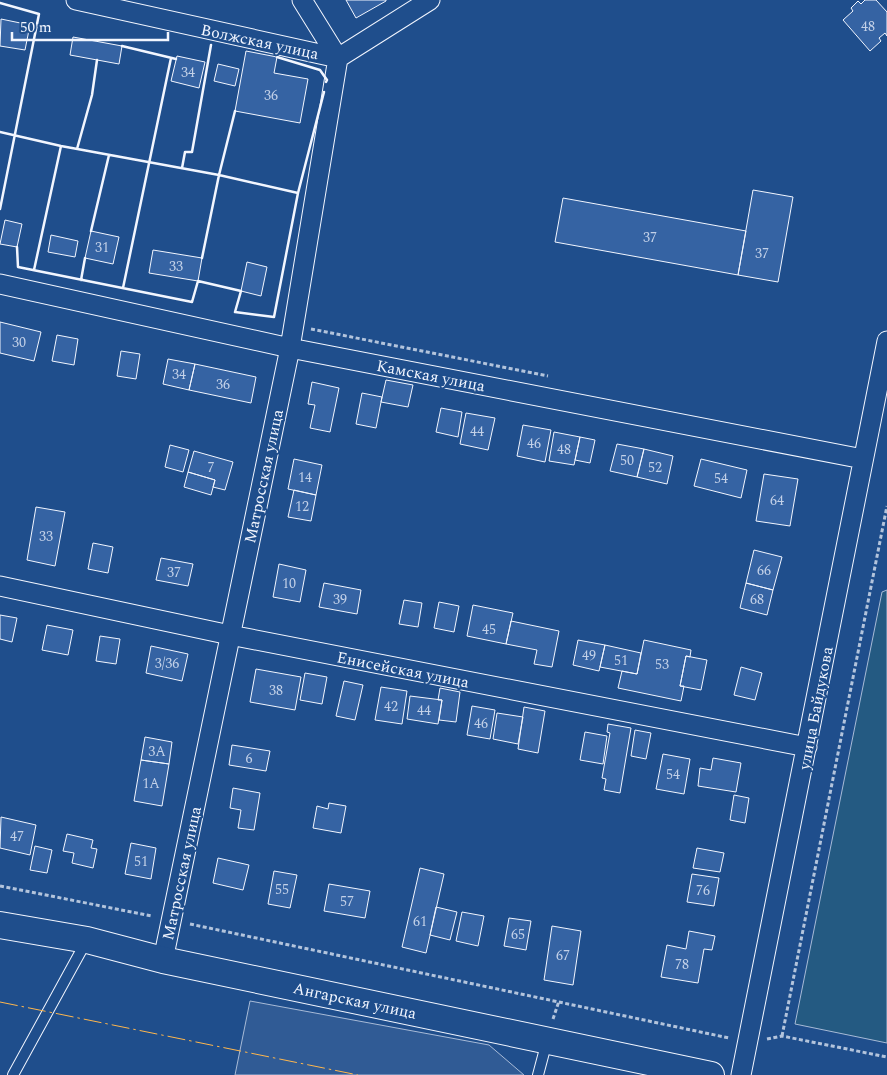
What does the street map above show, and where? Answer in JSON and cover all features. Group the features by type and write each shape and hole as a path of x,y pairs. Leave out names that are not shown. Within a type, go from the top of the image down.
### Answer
{"main road":[{"name":"Ангарская улица","path":"0,925 87,940 163,960 711,1075"}],"street":[{"name":"Волжская улица","path":"76,0 338,58 430,0"},
{"path":"302,0 338,58"},
{"name":"Матросская улица","path":"163,960 290,348 338,58"},
{"name":"Камская улица","path":"0,284 290,348 863,459"},
{"name":"улица Байдукова","path":"741,1075 887,341"},
{"name":"Енисейская улица","path":"0,586 230,635 807,747"}],"lane":[{"path":"12,1075 87,940"},
{"path":"538,1075 547,1040"}],"path":[{"path":"782,1036 887,506"},
{"path":"0,886 172,920 748,1042 782,1036 887,1057"}],"shaded area":[{"path":"887,590 887,1043 795,1024 882,592"},
{"path":"250,1001 489,1045 524,1075 235,1075"}],"building":[{"path":"346,0 386,0 386,1 356,18"},
{"path":"865,0 876,0 887,12 887,36 885,33 879,38 881,41 870,51 843,20 853,11 851,8 858,1 861,4"},
{"path":"1,19 30,25 25,50 0,46"},
{"path":"73,37 122,46 119,64 70,55"},
{"path":"246,51 277,57 274,73 308,79 300,123 235,111"},
{"path":"177,56 205,62 199,88 171,81"},
{"path":"218,64 239,69 235,86 214,81"},
{"path":"753,190 793,197 778,282 738,275"},
{"path":"563,198 746,231 738,275 555,242"},
{"path":"5,220 22,224 17,247 0,244"},
{"path":"91,231 119,237 113,264 85,258"},
{"path":"51,235 78,241 75,257 48,252"},
{"path":"153,250 202,258 198,281 149,273"},
{"path":"247,262 267,267 261,296 241,291"},
{"path":"0,322 41,332 34,361 0,353"},
{"path":"57,335 78,339 74,365 52,361"},
{"path":"121,351 140,354 136,379 117,376"},
{"path":"168,359 195,364 189,390 163,384"},
{"path":"195,364 256,377 251,403 189,390"},
{"path":"386,380 413,385 408,407 381,402"},
{"path":"312,382 339,388 330,432 310,428 315,405 308,404"},
{"path":"362,393 382,397 376,428 356,424"},
{"path":"441,408 462,412 458,437 436,432"},
{"path":"466,413 495,418 488,450 460,444"},
{"path":"523,425 551,430 545,462 517,456"},
{"path":"554,432 580,437 574,465 549,461"},
{"path":"580,437 595,440 590,463 575,460"},
{"path":"617,444 644,449 637,477 610,471"},
{"path":"170,445 189,450 183,472 165,467"},
{"path":"644,449 673,456 667,484 637,477"},
{"path":"194,451 233,462 225,490 213,487 215,480 188,472"},
{"path":"294,459 322,465 316,495 288,489"},
{"path":"701,459 747,470 741,498 694,486"},
{"path":"188,472 215,480 211,495 184,487"},
{"path":"764,474 798,479 790,526 756,521"},
{"path":"294,490 316,495 311,521 288,517"},
{"path":"36,507 65,512 55,566 27,560"},
{"path":"93,543 113,547 108,573 88,569"},
{"path":"754,550 782,557 773,590 746,583"},
{"path":"161,558 193,564 188,586 156,580"},
{"path":"279,564 306,570 300,602 273,597"},
{"path":"324,583 361,590 357,614 319,607"},
{"path":"746,583 773,590 767,615 740,608"},
{"path":"404,600 422,603 418,627 399,624"},
{"path":"439,602 459,606 454,632 434,628"},
{"path":"473,605 513,613 506,644 467,636"},
{"path":"0,615 17,618 12,642 0,639"},
{"path":"511,621 559,631 552,667 534,664 537,650 506,644"},
{"path":"47,625 73,630 68,655 42,650"},
{"path":"100,636 120,639 116,664 96,661"},
{"path":"578,640 605,645 599,671 573,665"},
{"path":"644,640 691,650 690,657 686,656 680,686 684,686 681,701 618,688 622,671 637,674"},
{"path":"605,645 641,653 637,674 600,667"},
{"path":"151,646 188,654 182,681 146,673"},
{"path":"686,656 707,660 701,690 680,686"},
{"path":"741,667 762,673 755,700 734,695"},
{"path":"256,669 301,677 295,710 250,702"},
{"path":"305,673 327,677 322,704 300,700"},
{"path":"344,681 363,685 355,720 336,716"},
{"path":"381,687 407,691 402,724 375,720"},
{"path":"440,688 460,692 456,722 439,720 442,700 438,700"},
{"path":"410,696 442,700 438,724 407,719"},
{"path":"472,706 495,710 490,739 467,735"},
{"path":"524,707 545,711 538,753 518,749"},
{"path":"497,713 523,717 518,744 493,739"},
{"path":"608,724 631,728 620,793 604,790 606,779 602,778 610,733 607,732"},
{"path":"635,730 651,733 646,759 631,756"},
{"path":"585,732 607,736 603,764 580,760"},
{"path":"145,737 172,742 169,764 141,760"},
{"path":"232,745 270,751 266,771 229,765"},
{"path":"663,754 690,759 684,794 656,789"},
{"path":"713,758 741,763 736,792 698,786 700,768 711,770"},
{"path":"141,760 169,764 162,806 134,801"},
{"path":"233,788 260,793 254,830 238,828 241,810 230,808"},
{"path":"734,795 749,798 745,823 730,820"},
{"path":"329,803 346,806 341,833 313,828 317,806 328,809"},
{"path":"1,817 36,825 30,855 0,848"},
{"path":"67,834 93,840 91,848 97,849 93,868 72,863 74,853 63,851"},
{"path":"131,843 156,848 151,879 125,874"},
{"path":"35,846 52,850 47,873 30,870"},
{"path":"697,848 724,853 720,872 693,868"},
{"path":"218,858 249,865 243,890 213,883"},
{"path":"420,868 444,874 426,953 402,947"},
{"path":"274,871 297,875 290,908 268,904"},
{"path":"692,874 719,878 714,906 687,902"},
{"path":"329,884 370,891 365,918 324,911"},
{"path":"436,907 457,912 450,940 430,935"},
{"path":"462,912 484,916 478,946 456,941"},
{"path":"509,918 531,921 526,950 504,946"},
{"path":"552,926 581,931 573,985 544,980"},
{"path":"689,931 715,936 712,950 704,949 698,983 661,977 667,945 686,949"}],"wall":[{"path":"0,3 39,14 0,209"},
{"path":"182,168 185,152 192,152 211,45"},
{"path":"122,46 176,59"},
{"path":"277,57 320,70 327,80 326,82"},
{"path":"123,288 171,58"},
{"path":"77,149 92,95 97,60"},
{"path":"17,247 18,267 192,302 198,281 241,291 235,312 274,317 298,193 324,92"},
{"path":"202,258 219,175 235,111"},
{"path":"0,132 61,146 219,175 298,193"},
{"path":"34,270 61,146"},
{"path":"91,231 109,155"},
{"path":"81,280 85,258"}],"power":[{"path":"0,1002 358,1075"}]}
